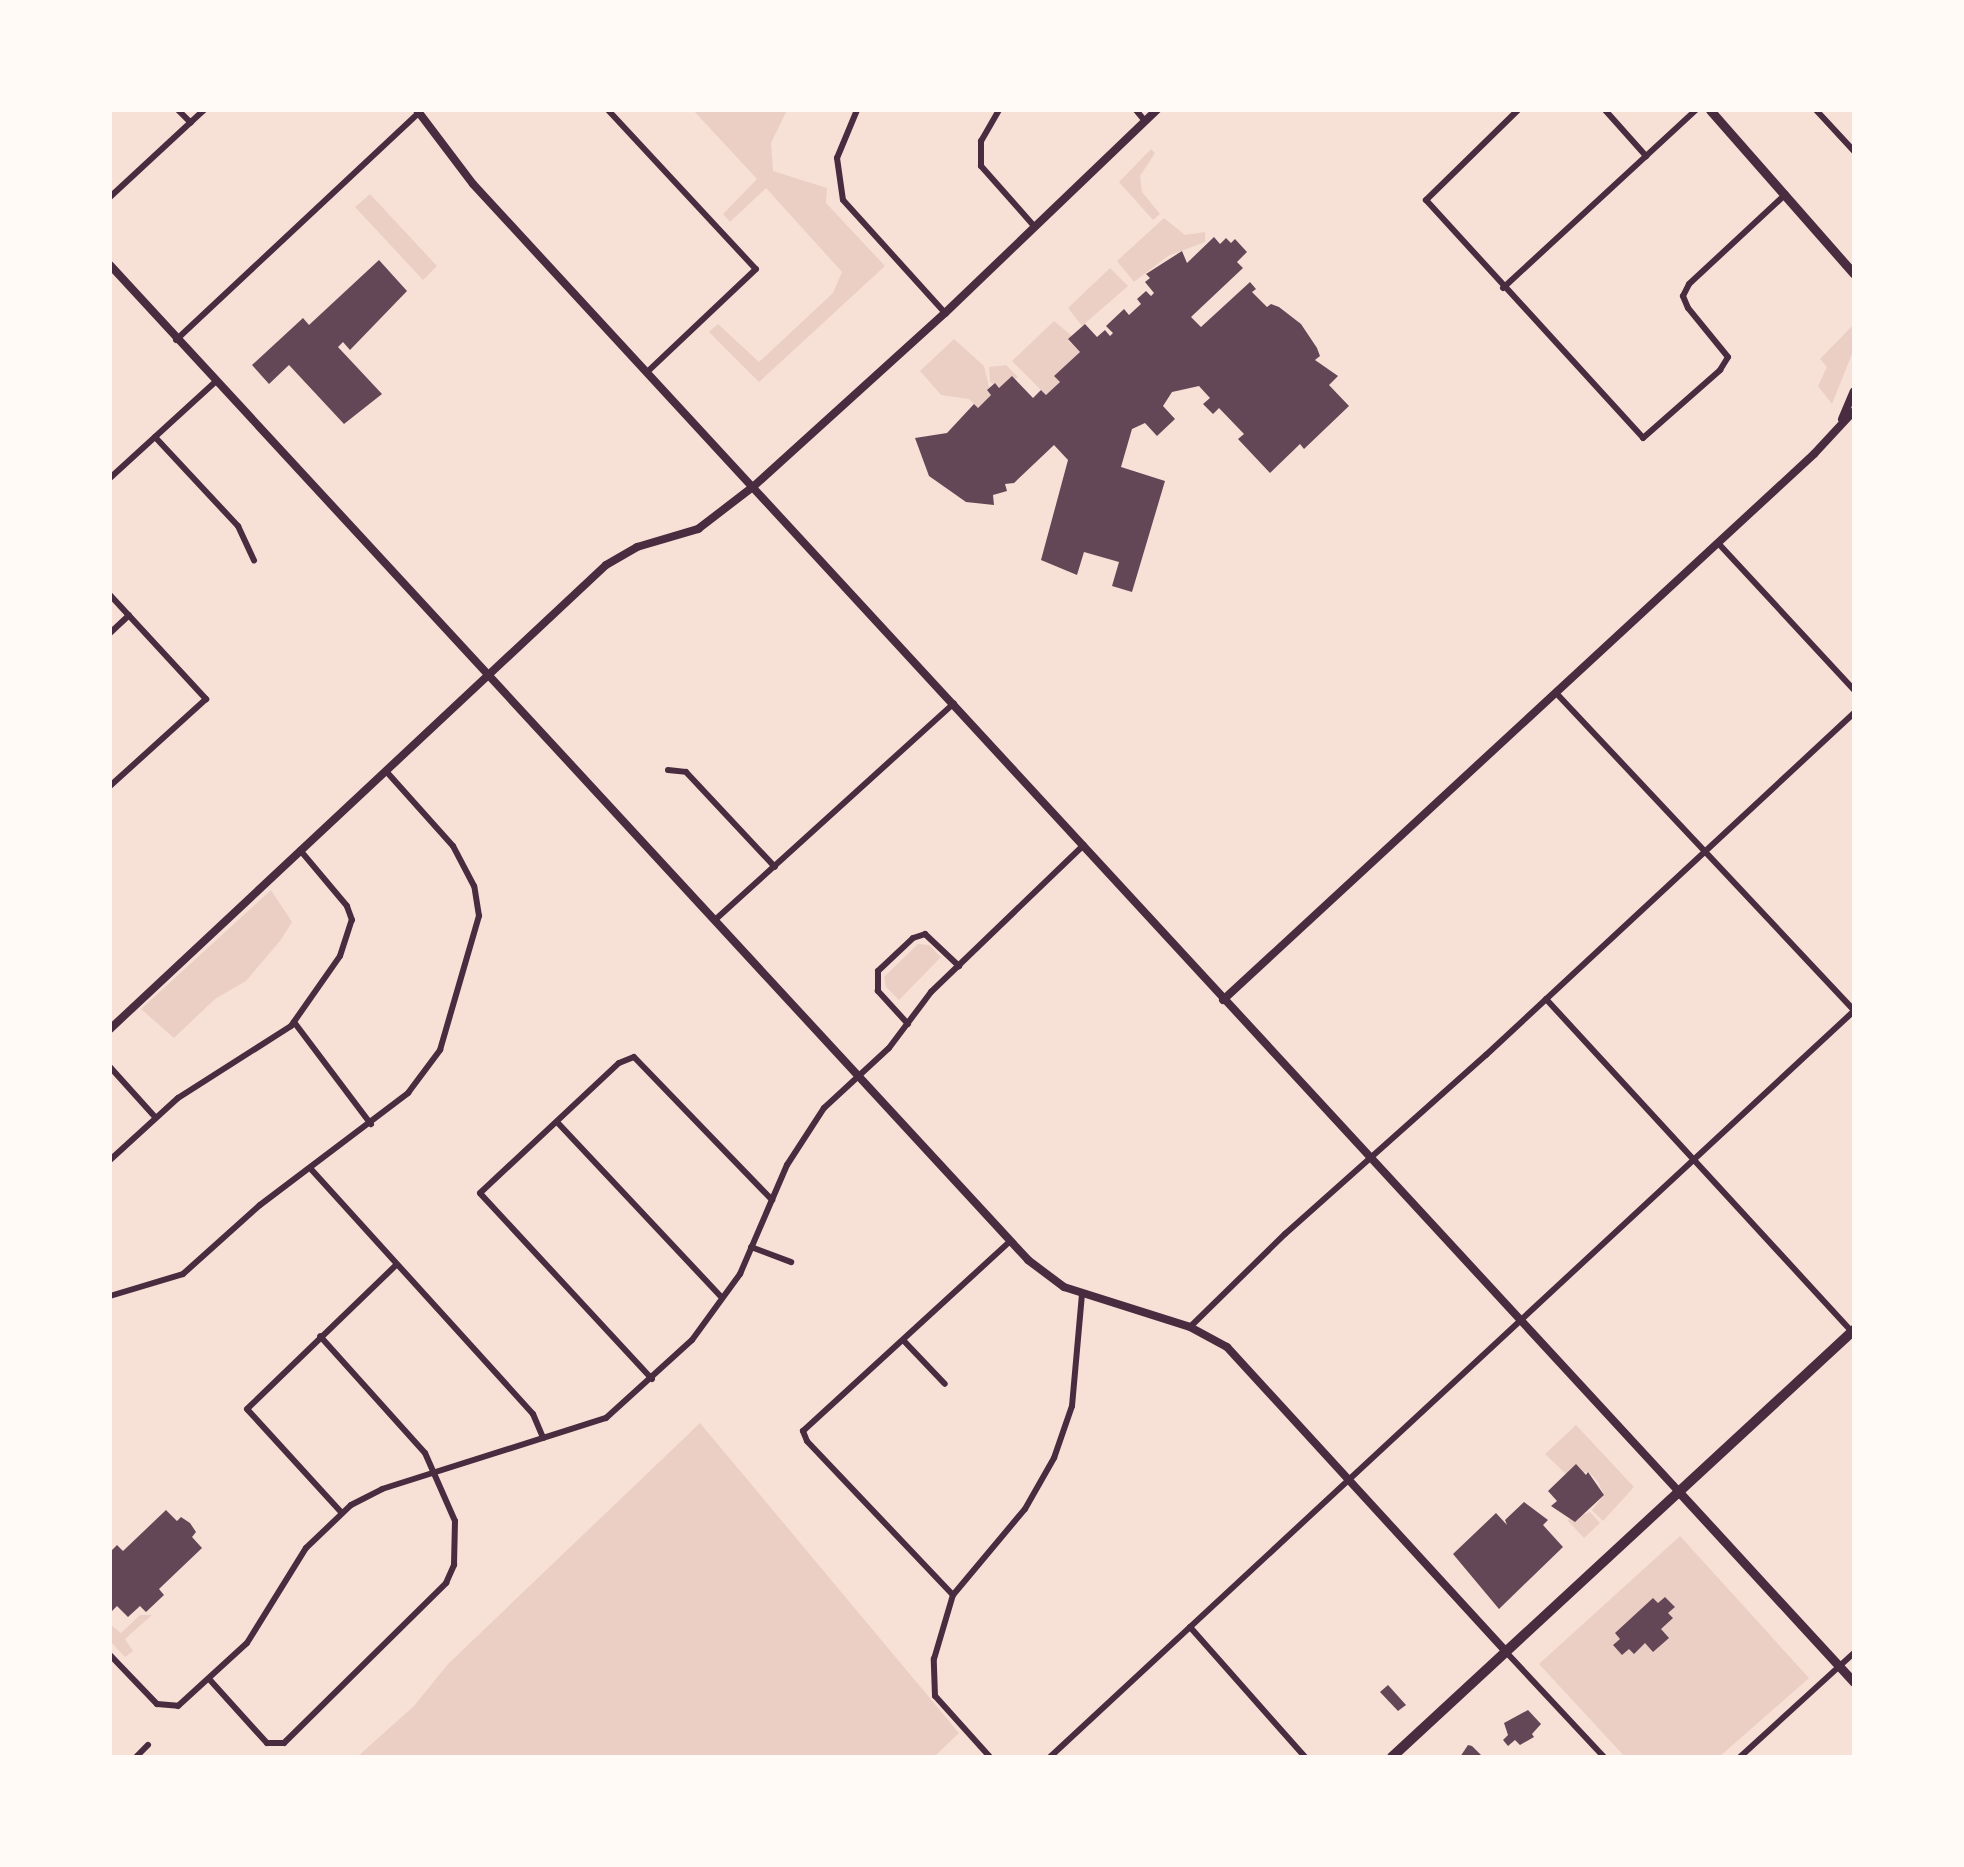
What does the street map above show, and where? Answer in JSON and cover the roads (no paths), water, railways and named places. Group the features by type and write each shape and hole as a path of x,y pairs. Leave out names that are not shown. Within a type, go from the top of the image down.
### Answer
{"main road":[{"path":"1710,110 1854,274"},
{"path":"1392,1757 1853,1332"},
{"path":"1680,1492 1854,1682"}],"street":[{"path":"178,110 191,123"},
{"path":"110,197 204,110"},
{"path":"608,110 756,269 647,372"},
{"path":"857,110 839,150 837,183 852,214 945,313"},
{"path":"999,110 981,140 981,166 1035,227"},
{"path":"1136,110 1146,121"},
{"path":"110,1029 606,566 637,547 698,529 754,486 945,313 1157,110"},
{"path":"1518,110 1426,200 1642,438 1720,370 1728,356 1683,296 1690,284 1786,194"},
{"path":"1604,110 1646,156"},
{"path":"1503,288 1696,110"},
{"path":"1816,110 1854,151"},
{"path":"176,340 418,111 473,184 1680,1492"},
{"path":"110,265 1010,1242 1049,1277 1082,1294 1190,1327 1227,1347 1604,1757"},
{"path":"110,478 215,382"},
{"path":"1841,423 1854,391"},
{"path":"1223,1000 1557,694 1854,412"},
{"path":"155,437 238,526 254,560"},
{"path":"1718,542 1854,690"},
{"path":"110,595 206,698 110,786"},
{"path":"110,633 130,615"},
{"path":"1050,1757 1854,1011 1557,694"},
{"path":"716,919 954,702"},
{"path":"1190,1327 1854,713"},
{"path":"668,770 686,772 774,866"},
{"path":"110,1296 183,1274 260,1205 408,1093 440,1050 480,916 474,886 453,846 386,771"},
{"path":"110,1655 164,1708 178,1706 247,1644 306,1548 341,1512 382,1490 606,1418 692,1340 740,1274 808,1128 908,1024 931,992 1084,845"},
{"path":"110,1160 155,1117 294,1022 340,956 352,920 347,906 300,850"},
{"path":"908,1024 878,991 878,972 913,938 925,934 959,966"},
{"path":"1546,1000 1853,1332"},
{"path":"294,1022 371,1124"},
{"path":"652,1378 480,1193 619,1062 634,1057 772,1200"},
{"path":"110,1067 155,1117"},
{"path":"557,1122 722,1298"},
{"path":"310,1168 534,1414 543,1438"},
{"path":"953,1595 807,1441 804,1431 1010,1242"},
{"path":"752,1248 791,1262"},
{"path":"341,1512 247,1409 396,1265"},
{"path":"990,1757 934,1696 934,1660 953,1595 1025,1510 1054,1458 1072,1406 1082,1294"},
{"path":"210,1680 273,1745 290,1740 446,1583 458,1540 455,1520 425,1454 320,1336"},
{"path":"904,1340 946,1384"},
{"path":"1189,1627 1305,1757"},
{"path":"1740,1757 1854,1653"},
{"path":"136,1757 148,1745"}]}
